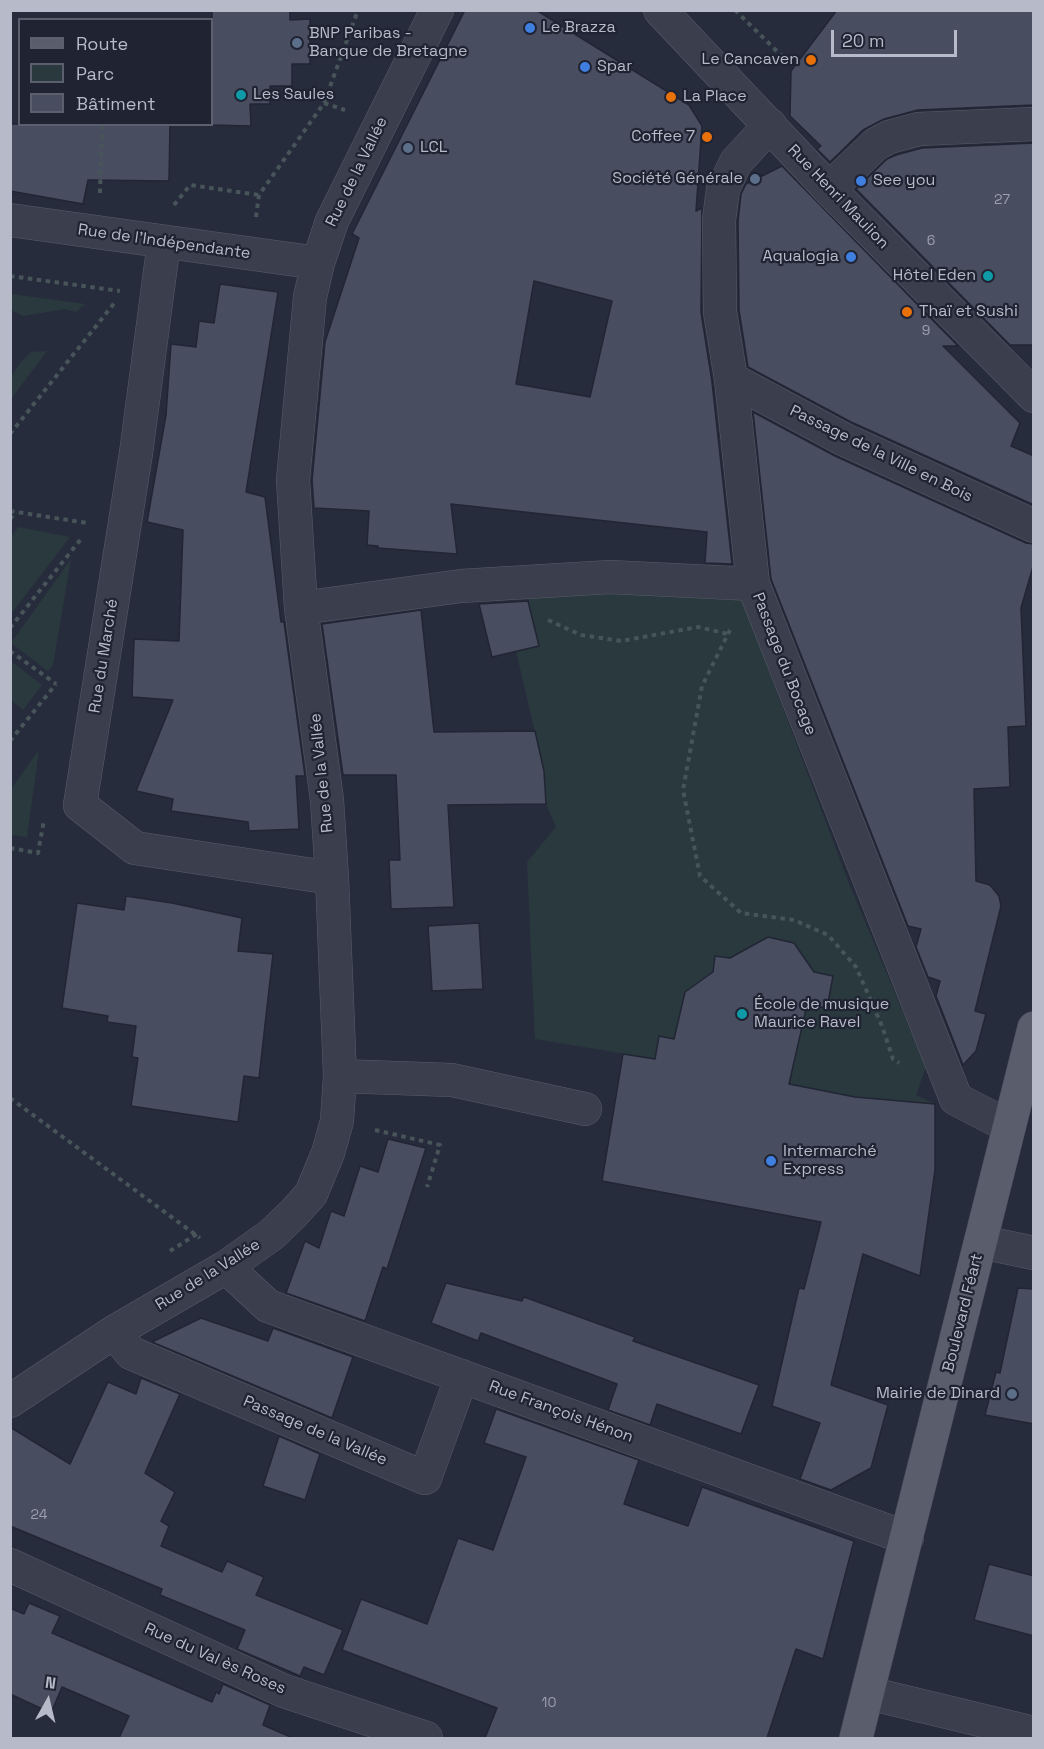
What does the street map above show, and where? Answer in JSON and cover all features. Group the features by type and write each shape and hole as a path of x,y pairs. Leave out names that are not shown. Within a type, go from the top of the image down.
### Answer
{"main road":[{"name":"Boulevard Féart","path":"856,1738 1034,1028"}],"street":[{"name":"Rue de la Vallée","path":"10,1401 114,1332 226,1267 271,1235 311,1194 328,1154 337,1121 340,1076 332,878 327,800 302,608 293,480 310,297 332,221 437,10"},
{"name":"Rue Henri Maulion","path":"660,10 829,189 1034,396"},
{"path":"829,189 876,144 890,137 919,129 1034,124"},
{"name":"Passage du Bocage","path":"770,125 736,162 723,189 719,220 720,312 731,379 753,584 956,1099 1008,1126"},
{"name":"Rue de l'Indépendante","path":"10,220 318,263"},
{"name":"Rue du Marché","path":"164,242 124,530 80,805 135,848 332,878"},
{"name":"Passage de la Ville en Bois","path":"731,379 843,439 1034,526"},
{"path":"302,608 461,586 610,577 753,584"},
{"path":"340,1076 452,1080 585,1109"},
{"path":"981,1242 1034,1253"},
{"name":"Rue François Hénon","path":"226,1267 268,1306 907,1538"},
{"name":"Passage de la Vallée","path":"114,1332 131,1353 425,1478 462,1376"},
{"name":"Rue du Val ès Roses","path":"10,1565 284,1691 426,1738"},
{"path":"868,1693 1034,1734"}],"path":[{"path":"251,254 259,195 324,103 358,10"},
{"path":"735,10 790,64"},
{"path":"324,103 351,112"},
{"path":"99,233 102,126"},
{"path":"172,206 190,185 259,195"},
{"path":"10,276 123,291 10,434"},
{"path":"10,519 13,511 124,530"},
{"path":"10,628 88,530 89,512"},
{"path":"753,584 702,686 683,790 700,876 741,913 794,920 828,935 856,967 882,1026 893,1059 902,1064"},
{"path":"541,617 581,635 621,641 698,627 728,634"},
{"path":"10,651 64,690"},
{"path":"10,741 56,684"},
{"path":"10,848 38,853 44,818"},
{"path":"10,1098 197,1234 226,1267"},
{"path":"337,1121 440,1145 427,1187"}],"green space":[{"path":"11,294 85,304 76,312 65,309 23,316 11,310"},
{"path":"47,351 11,399 11,377 20,363 31,352"},
{"path":"18,527 70,537 11,614 11,537"},
{"path":"71,559 53,665 48,671 11,643"},
{"path":"526,588 740,594 848,881 926,1067 916,1095 935,1104 855,1097 768,1080 806,1005 827,1008 833,977 746,961 714,965 712,978 706,977 695,985 693,994 685,992 679,1020 688,1022 668,1061 535,1039 527,862 556,827 546,804 544,771 516,651 538,646"},
{"path":"11,661 42,685 23,710 11,700"},
{"path":"39,750 27,837 11,835 11,789"}],"building":[{"name":"Les Saules","path":"212,10 290,10 290,20 310,19 310,64 292,64 292,86 270,86 270,104 250,104 251,126 213,125"},
{"path":"465,10 536,10 689,105 702,126 696,211 702,208 701,312 712,382 732,564 705,563 707,532 451,504 457,554 378,548 378,546 367,545 369,511 314,508 312,480 325,342 359,238 352,234","holes":["534,281 612,301 590,397 516,384"]},
{"path":"837,10 1034,10 1034,105 918,110 884,119 863,130 830,162 817,149 821,146 790,116 791,71"},
{"path":"10,124 18,124 18,126 170,126 169,181 88,180 83,204 10,191"},
{"path":"1034,143 1034,345 1010,345 856,189 887,159 922,148"},
{"path":"782,166 958,346 943,346 1020,423 1011,446 1034,456 1034,505 851,422 748,367 739,310 738,221 741,194 746,184"},
{"path":"220,284 278,292 246,492 265,497 281,622 284,622 305,776 296,776 299,829 249,831 248,822 171,811 173,799 136,791 173,700 132,697 134,639 179,641 183,530 147,522 166,415 171,344 196,347 199,321 214,323"},
{"path":"753,412 835,456 1026,543 1034,544 1034,563 1021,608 1026,726 1008,727 1010,787 974,789 976,881 990,885 999,896 1001,906 975,1011 986,1014 976,1051 963,1065 936,996 940,981 928,977 916,947 921,929 908,926 771,579"},
{"path":"528,601 539,646 492,657 479,604"},
{"path":"421,610 434,732 535,731 544,771 546,804 448,805 454,907 391,909 389,860 400,860 396,775 343,775 322,624"},
{"path":"126,896 242,918 238,951 273,954 259,1078 244,1076 238,1122 131,1106 138,1058 132,1057 136,1026 107,1022 108,1016 62,1008 77,903 124,910"},
{"path":"479,923 483,989 432,991 428,926"},
{"path":"768,937 794,943 814,972 833,976 827,1008 807,1005 789,1084 855,1097 935,1104 935,1170 920,1276 863,1254 831,1385 888,1405 871,1468 831,1490 800,1479 820,1423 772,1406 799,1288 804,1289 821,1222 602,1181 623,1054 655,1059 659,1036 674,1039 685,992 713,972 715,956 730,958"},
{"path":"388,1139 426,1148 387,1269 383,1267 365,1321 286,1293 305,1241 319,1248 331,1211 344,1216 360,1166 378,1172"},
{"path":"446,1283 522,1301 524,1297 635,1337 633,1341 759,1385 741,1434 657,1404 650,1425 608,1410 617,1384 481,1333 478,1341 431,1323"},
{"name":"Mairie de Dinard","path":"1018,1288 1034,1289 1034,1424 985,1415 996,1372 1000,1373"},
{"path":"201,1318 268,1341 273,1328 353,1357 332,1418 152,1342"},
{"path":"141,1378 180,1394 145,1473 175,1492 161,1521 169,1526 161,1546 222,1572 227,1561 264,1577 256,1595 343,1630 324,1675 304,1667 300,1676 237,1649 245,1630 160,1595 162,1589 10,1526 10,1427 70,1464 108,1382 136,1394"},
{"path":"496,1409 639,1460 624,1504 688,1526 702,1487 854,1541 823,1659 796,1649 767,1738 485,1738 497,1708 342,1650 361,1599 427,1624 458,1538 493,1550 526,1457 484,1443"},
{"path":"279,1436 320,1454 305,1500 263,1486"},
{"path":"989,1564 1034,1576 1034,1636 974,1620"},
{"path":"29,1603 60,1616 52,1633 212,1702 216,1692 219,1694 223,1684 270,1705 263,1725 293,1738 119,1738 129,1716 62,1687 51,1713 10,1694 10,1608 24,1614"}],"place":[{"name":"Le Brazza","path":"530,28"},
{"name":"BNP Paribas - Banque de Bretagne","path":"297,43"},
{"name":"Le Cancaven","path":"811,60"},
{"name":"Spar","path":"585,67"},
{"name":"Les Saules","path":"241,95"},
{"name":"La Place","path":"671,97"},
{"name":"Coffee 7","path":"707,137"},
{"name":"LCL","path":"408,148"},
{"name":"Société Générale","path":"755,179"},
{"name":"See you","path":"861,181"},
{"name":"Aqualogia","path":"851,257"},
{"name":"Hôtel Eden","path":"988,276"},
{"name":"Thaï et Sushi","path":"907,312"},
{"name":"École de musique Maurice Ravel","path":"742,1014"},
{"name":"Intermarché Express","path":"771,1161"},
{"name":"Mairie de Dinard","path":"1012,1394"}]}
